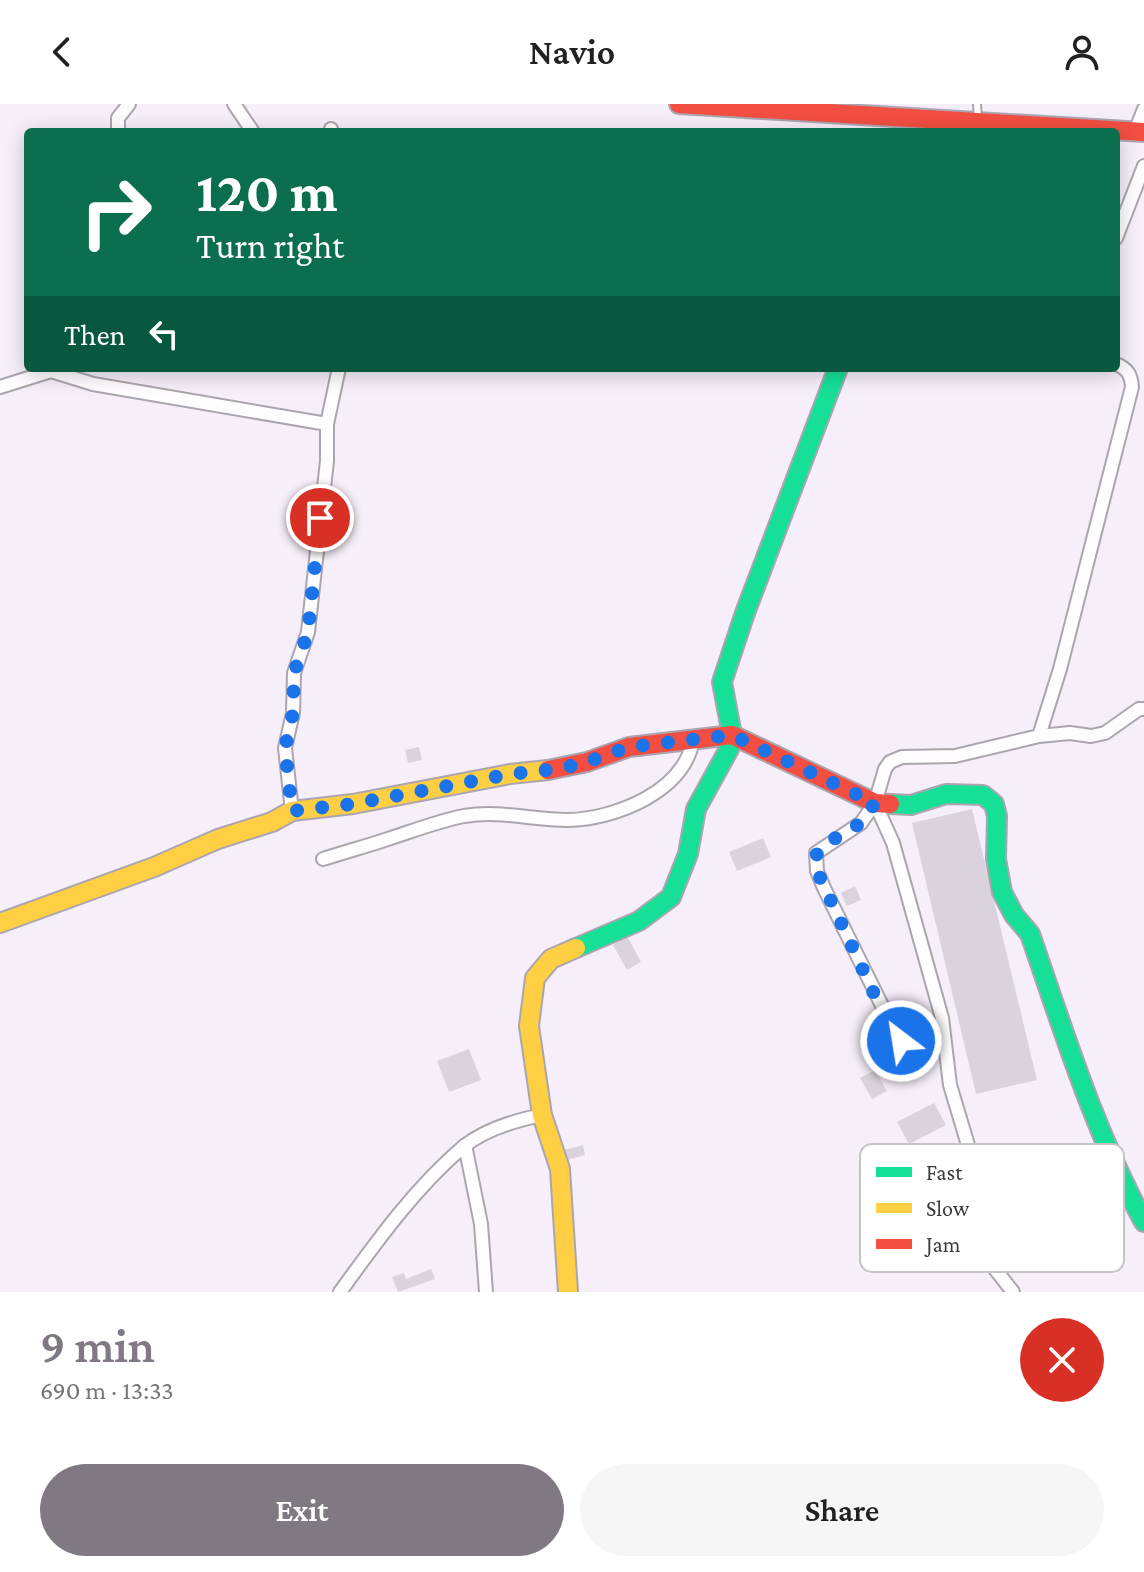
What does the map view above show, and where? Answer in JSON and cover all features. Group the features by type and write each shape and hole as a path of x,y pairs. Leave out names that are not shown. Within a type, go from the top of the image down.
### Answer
{"street":[{"path":"118,128 118,118 129,104"},
{"path":"234,104 250,128"},
{"path":"679,104 973,120 1040,128"},
{"path":"1120,131 1140,132 1144,109"},
{"path":"1120,228 1144,166"},
{"path":"1039,736 1060,669 1132,387 1131,375 1120,366"},
{"path":"0,387 42,372"},
{"path":"59,372 93,384 327,424"},
{"path":"292,811 285,748 293,713 294,673 308,632 327,461 327,424 338,372"},
{"path":"568,1292 560,1169 542,1115 529,1026 535,978 551,959 639,921 671,897 688,854 696,809 729,749 732,735 722,682 836,372"},
{"path":"943,1045 916,1046 901,1041 876,998 817,871 816,853 861,823 875,803 890,762 902,757 955,756 1039,736 1070,733 1091,736 1105,733 1130,714 1144,709"},
{"path":"0,923 154,867 218,839 272,822 292,811 353,804 510,774 558,769 629,747 732,735 875,803 911,805 946,794 967,793 983,795 994,804 997,816 996,859 1002,892 1014,915 1030,934 1105,1144"},
{"path":"323,859 460,817 493,813 574,819 621,808 654,793 674,778 690,756 693,740"},
{"path":"875,803 893,843 910,898 942,1018 950,1085 968,1144"},
{"path":"340,1292 392,1221 465,1145 505,1126 542,1115"},
{"path":"465,1145 481,1224 486,1292"},
{"path":"1124,1188 1144,1222"},
{"path":"997,1272 1013,1292"}],"building":[{"path":"419,747 422,760 408,763 405,750"},
{"path":"972,809 1037,1080 976,1094 912,823"},
{"path":"763,838 771,857 737,871 729,852"},
{"path":"855,886 861,900 847,906 841,893"},
{"path":"627,936 641,962 627,970 613,945"},
{"path":"469,1049 481,1080 449,1092 437,1061"},
{"path":"875,1070 887,1091 872,1099 860,1078"},
{"path":"934,1103 946,1125 909,1144 897,1122"},
{"path":"583,1145 585,1155 567,1160 564,1150"},
{"path":"431,1269 435,1279 398,1292 392,1277 404,1273 406,1279"}],"traffic: fast":[{"path":"576,948 639,921 671,897 688,854 696,809 729,749 732,735 722,682 836,372"},
{"path":"890,804 911,805 946,794 983,795 994,804 997,816 996,859 1002,892 1014,915 1030,934 1107,1144"},
{"path":"1124,1184 1144,1222"}],"traffic: slow":[{"path":"0,923 154,867 218,839 272,822 292,811 353,804 510,774 548,770"},
{"path":"568,1292 560,1169 542,1115 529,1026 535,978 551,959 576,948"}],"traffic: jam":[{"path":"679,104 1078,128"},
{"path":"1120,131 1144,132"},
{"path":"548,770 587,762 629,747 732,735 875,803 890,804"}],"route":[{"path":"320,518 308,632 294,673 293,713 285,748 292,811 353,804 510,774 558,769 629,747 732,735 875,803 861,823 822,846 814,859 857,959 901,1041"}]}
